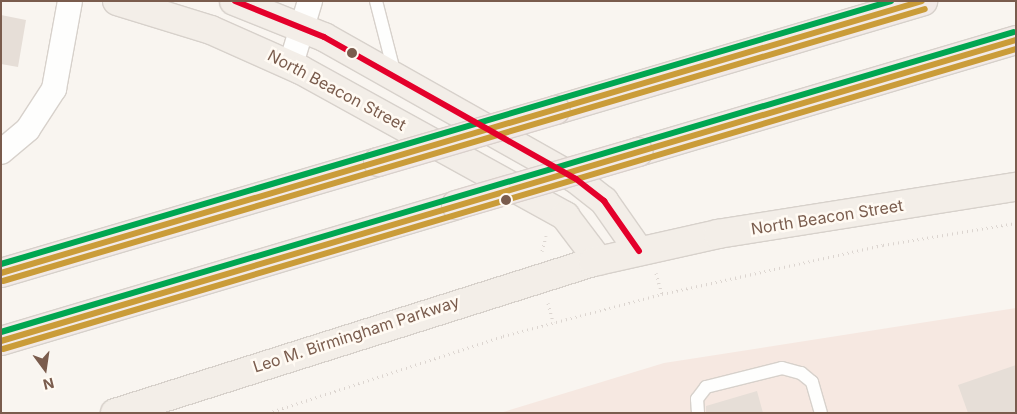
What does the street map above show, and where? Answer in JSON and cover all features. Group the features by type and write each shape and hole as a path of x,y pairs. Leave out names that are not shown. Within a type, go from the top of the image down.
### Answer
{"highway":[{"path":"1,273 923,1"},
{"path":"1,341 1016,40"}],"main road":[{"name":"North Beacon Street","path":"117,1 211,30 291,64 565,216 599,261 647,258 1016,187"},
{"path":"234,1 306,14 395,77 582,182 604,201 647,258"},
{"name":"Leo M. Birmingham Parkway","path":"115,413 485,293 599,261"}],"street":[{"path":"1,152 28,129 54,89 70,1"},
{"path":"291,64 306,14"}],"lane":[{"path":"376,1 395,77"},
{"path":"698,413 696,399 706,387 782,368 801,373 812,382 821,413"}],"path":[{"path":"268,413 553,322 662,294 883,245 1016,223"},
{"path":"536,255 546,243 544,230"},
{"path":"647,258 662,294"},
{"path":"548,299 553,322"}],"shaded area":[{"path":"1016,308 1016,413 500,413 664,363"}],"building":[{"path":"1,15 26,20 18,67 1,64"},
{"path":"1016,365 1016,413 968,413 958,385"},
{"path":"757,391 763,413 706,413 706,406"}],"transit line":[{"path":"235,1 324,37 576,179 604,201 639,251"},
{"path":"1,264 891,1"},
{"path":"1,273 922,1"},
{"path":"3,281 925,9"},
{"path":"1,332 1014,32"},
{"path":"1,341 1016,40"},
{"path":"3,349 1016,49"}]}
